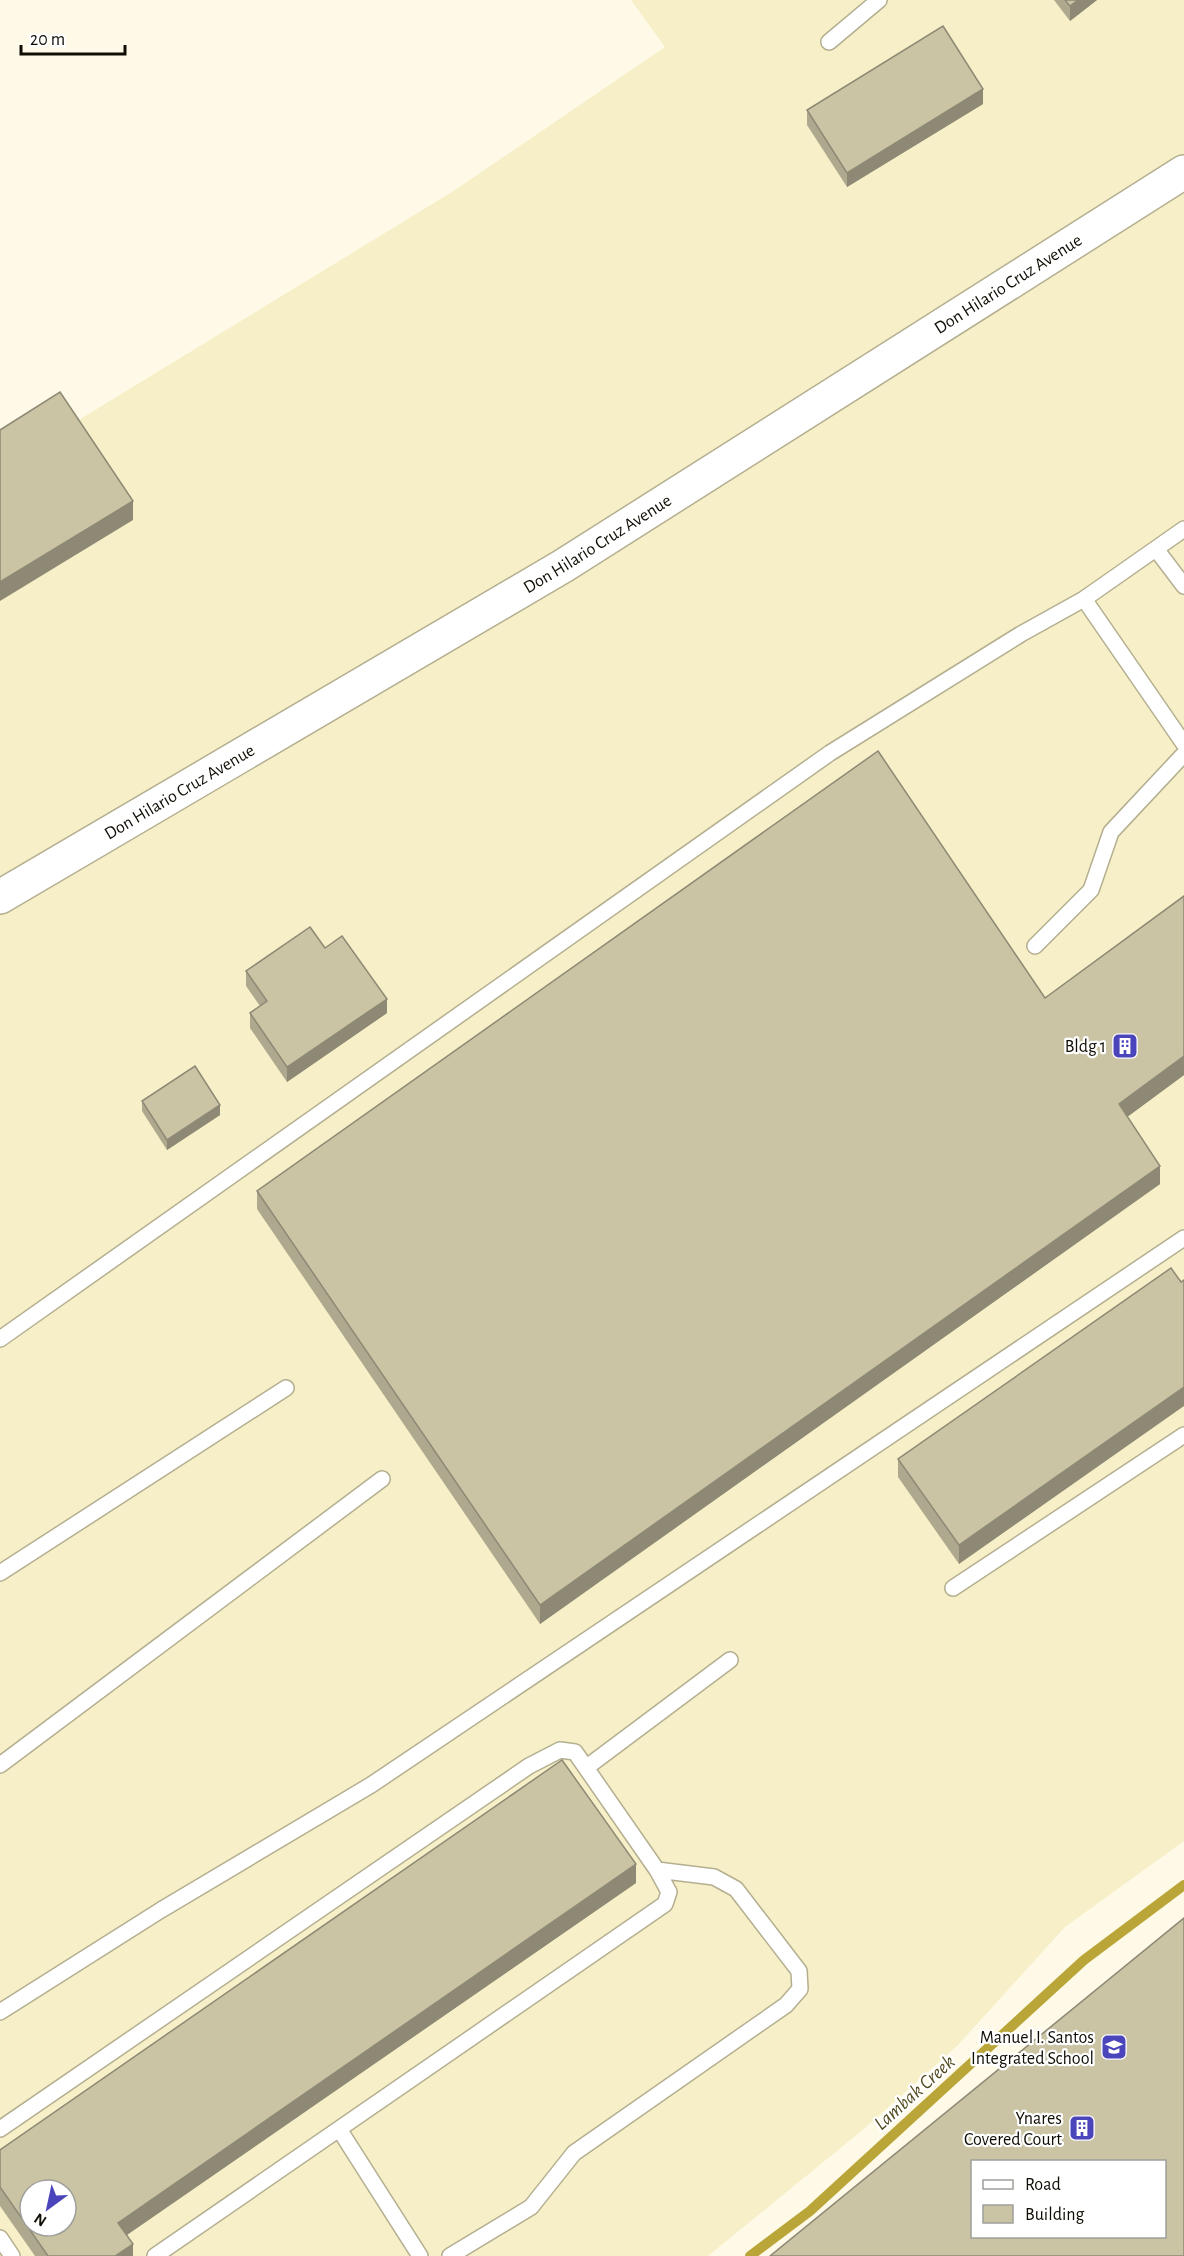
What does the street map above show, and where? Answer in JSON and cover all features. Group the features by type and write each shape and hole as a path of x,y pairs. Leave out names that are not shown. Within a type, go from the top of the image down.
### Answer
{"street":[{"name":"Don Hilario Cruz Avenue","path":"0,897 563,566 1184,172"}],"lane":[{"path":"829,42 874,1"},
{"path":"0,1339 830,753 1021,634 1084,599 1184,529"},
{"path":"1156,549 1184,586"},
{"path":"1084,599 1184,744"},
{"path":"1035,946 1091,890 1111,832 1184,754"},
{"path":"0,2012 161,1911 371,1785 1184,1238"},
{"path":"0,1573 286,1388"},
{"path":"953,1588 1184,1435"},
{"path":"0,1765 382,1479"},
{"path":"587,1767 730,1660"},
{"path":"0,2129 529,1766 560,1750 575,1752 657,1870 669,1892 665,1904 155,2256"},
{"path":"450,2256 531,2207 574,2153 786,2005 800,1989 799,1971 736,1889 714,1877 657,1870"},
{"path":"339,2129 420,2256"},
{"path":"0,2238 12,2256"}],"shaded area":[{"path":"631,0 1184,0 1184,1841 1065,1927 957,2046 865,2128 708,2256 0,2256 0,468 452,192 665,47"}],"building":[{"path":"1065,0 1078,0 1070,6"},
{"path":"943,26 983,89 847,173 807,110"},
{"path":"60,392 133,501 0,582 0,430"},
{"path":"878,751 1045,998 1184,896 1184,1056 1119,1104 1160,1166 540,1605 257,1191"},
{"path":"310,927 325,948 342,936 387,999 287,1067 250,1013 267,1001 246,971"},
{"path":"195,1066 220,1105 167,1140 142,1101"},
{"path":"1171,1268 1181,1282 1184,1280 1184,1387 959,1545 898,1459"},
{"path":"562,1760 636,1864 118,2223 133,2244 115,2256 48,2256 35,2238 78,2238 78,2178 18,2178 18,2213 0,2187 0,2150"},
{"name":"Manuel I. Santos Integrated School","path":"1184,1918 1184,2256 770,2256"}],"waterway":[{"name":"Lambak Creek","path":"750,2256 810,2211 1084,1960 1184,1885"}],"place":[{"name":"Bldg 1","path":"1125,1046"},
{"name":"Manuel I. Santos Integrated School","path":"1114,2047"},
{"name":"Ynares Covered Court","path":"1082,2128"}]}
